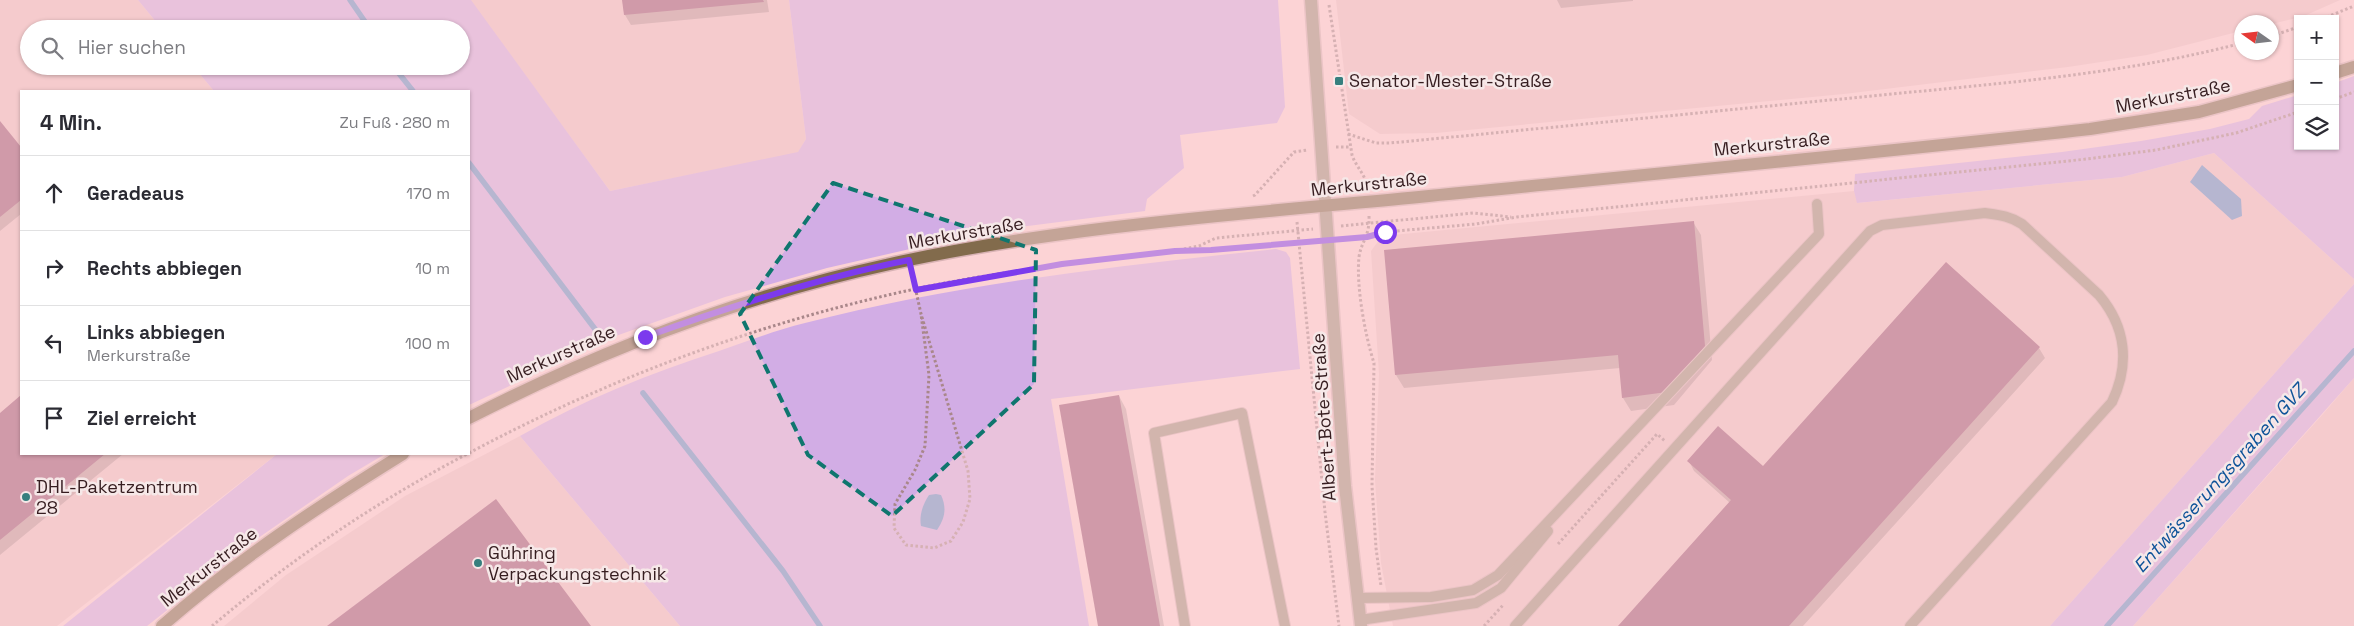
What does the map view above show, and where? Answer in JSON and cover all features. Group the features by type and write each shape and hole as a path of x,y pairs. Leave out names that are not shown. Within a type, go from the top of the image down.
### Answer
{"street":[{"path":"1311,0 1326,206"},
{"path":"2339,72 2354,67"},
{"name":"Merkurstraße","path":"470,418 577,365 645,337 727,308 809,284 968,248 1056,235 1295,209 2090,129 2199,112 2294,86"},
{"name":"Albert-Bote-Straße","path":"1326,206 1345,486 1361,623"},
{"name":"Merkurstraße","path":"162,626 229,570 317,508 402,455"}],"lane":[{"path":"1358,598 1431,597 1473,590 1498,574 1819,234 1817,204"},
{"path":"1514,626 1870,231 1882,224 1985,213 2001,215 2022,224 2099,295 2109,308 2122,337 2124,352 2119,387 2112,402 1910,626"},
{"path":"1185,626 1154,432 1242,412 1285,626"},
{"path":"1361,623 1476,603 1501,588 1606,461"}],"path":[{"path":"1328,0 1350,147 1355,164 1367,182 1369,223 1367,237 1359,259 1366,329 1374,363 1372,486 1376,548 1383,598"},
{"path":"2332,15 2354,6"},
{"path":"2279,34 2294,28"},
{"path":"1348,134 1376,143 1390,143 1905,92 2101,70 2167,60 2234,46"},
{"path":"2339,98 2354,92"},
{"path":"1175,251 1199,246 1216,238 1297,230 1367,237 1385,232 1476,224 1517,217 2087,159 2156,150 2236,133 2294,113"},
{"path":"1246,196 1255,196 1294,152 1350,147"},
{"path":"1295,209 1326,522 1339,626"},
{"path":"470,452 599,389 691,353 789,321 916,290 1062,264 1175,251 1298,243 1369,223 1473,213 1517,217"},
{"path":"909,260 921,314 929,375 925,446 915,470 895,504 894,528 906,545 934,548 951,542 963,522 970,499 968,471 921,314"},
{"path":"1558,545 1657,434 1674,449"},
{"path":"212,626 314,548 416,481 464,455"},
{"path":"1484,626 1511,596"}],"highlighted area":[{"path":"833,183 1036,250 1034,384 892,516 808,455 740,314"}],"shaded area":[{"path":"0,0 138,0 155,20 20,20 20,75 201,75 213,90 20,90 20,455 276,455 57,626 0,626"},
{"path":"138,0 471,0 610,191 798,152 806,139 789,0 1278,0 1285,107 1277,123 1180,135 1184,168 1147,199 1145,211 1013,228 910,249 827,268 725,297 613,337 470,405 470,90 213,90 201,75 470,75 470,20 155,20"},
{"path":"470,0 789,0 806,139 798,153 610,191"},
{"path":"1336,0 2340,0 2306,15 2294,15 2294,18 2279,22 2279,15 2234,15 2234,33 2147,55 2068,67 1844,94 1436,133 1380,134 1349,114"},
{"path":"2354,76 2354,279 2214,153 2122,177 1857,203 1854,191 1855,174 2062,152 2210,129 2249,119 2262,106 2294,96 2294,150 2339,150 2339,82"},
{"path":"2214,153 2354,279 2354,284 2050,626 1393,626 1381,563 1375,480 1379,374 1371,251 1382,236 1854,191 1858,203 2122,177"},
{"path":"1276,249 1286,252 1290,258 1300,369 1051,399 1089,626 680,626 520,436 593,399 643,378 694,359 805,323 863,309 980,286 1098,269"},
{"path":"2354,284 2354,378 2133,626 2050,626"},
{"path":"2354,378 2354,626 2133,626 2323,414"},
{"path":"520,436 680,626 224,626 286,575 405,496"},
{"path":"276,455 383,455 348,476 261,536 147,626 63,626"}],"water":[{"path":"2202,165 2241,199 2242,216 2232,220 2190,182"},
{"path":"929,495 941,495 944,509 942,521 937,530 921,526 922,510 927,498"}],"building":[{"path":"622,0 763,0 764,2 624,15"},
{"path":"0,121 20,146 20,201 0,217"},
{"path":"1694,221 1705,346 1667,392 1622,398 1618,355 1395,375 1384,250"},
{"path":"1946,262 2040,347 1789,626 1618,626 1731,500 1687,461 1718,426 1763,466"},
{"path":"1119,395 1160,626 1098,626 1059,405"},
{"name":"DHL-Paketzentrum 28","path":"20,396 20,455 104,455 0,540 0,413"},
{"name":"Gühring Verpackungstechnik","path":"496,499 591,626 327,626"}],"waterway":[{"path":"350,0 364,20"},
{"path":"400,75 412,90"},
{"path":"470,164 595,329"},
{"name":"Entwässerungsgraben GVZ","path":"2107,626 2354,351"},
{"path":"643,393 783,571 820,626"}],"place":[{"name":"Senator-Mester-Straße","path":"1339,81"},
{"name":"DHL-Paketzentrum 28","path":"26,497"},
{"name":"Gühring Verpackungstechnik","path":"478,563"}],"route":[{"path":"645,337 727,308 809,284 909,260 916,290 968,279 1062,264 1175,251 1211,250 1367,237 1385,232"}]}
